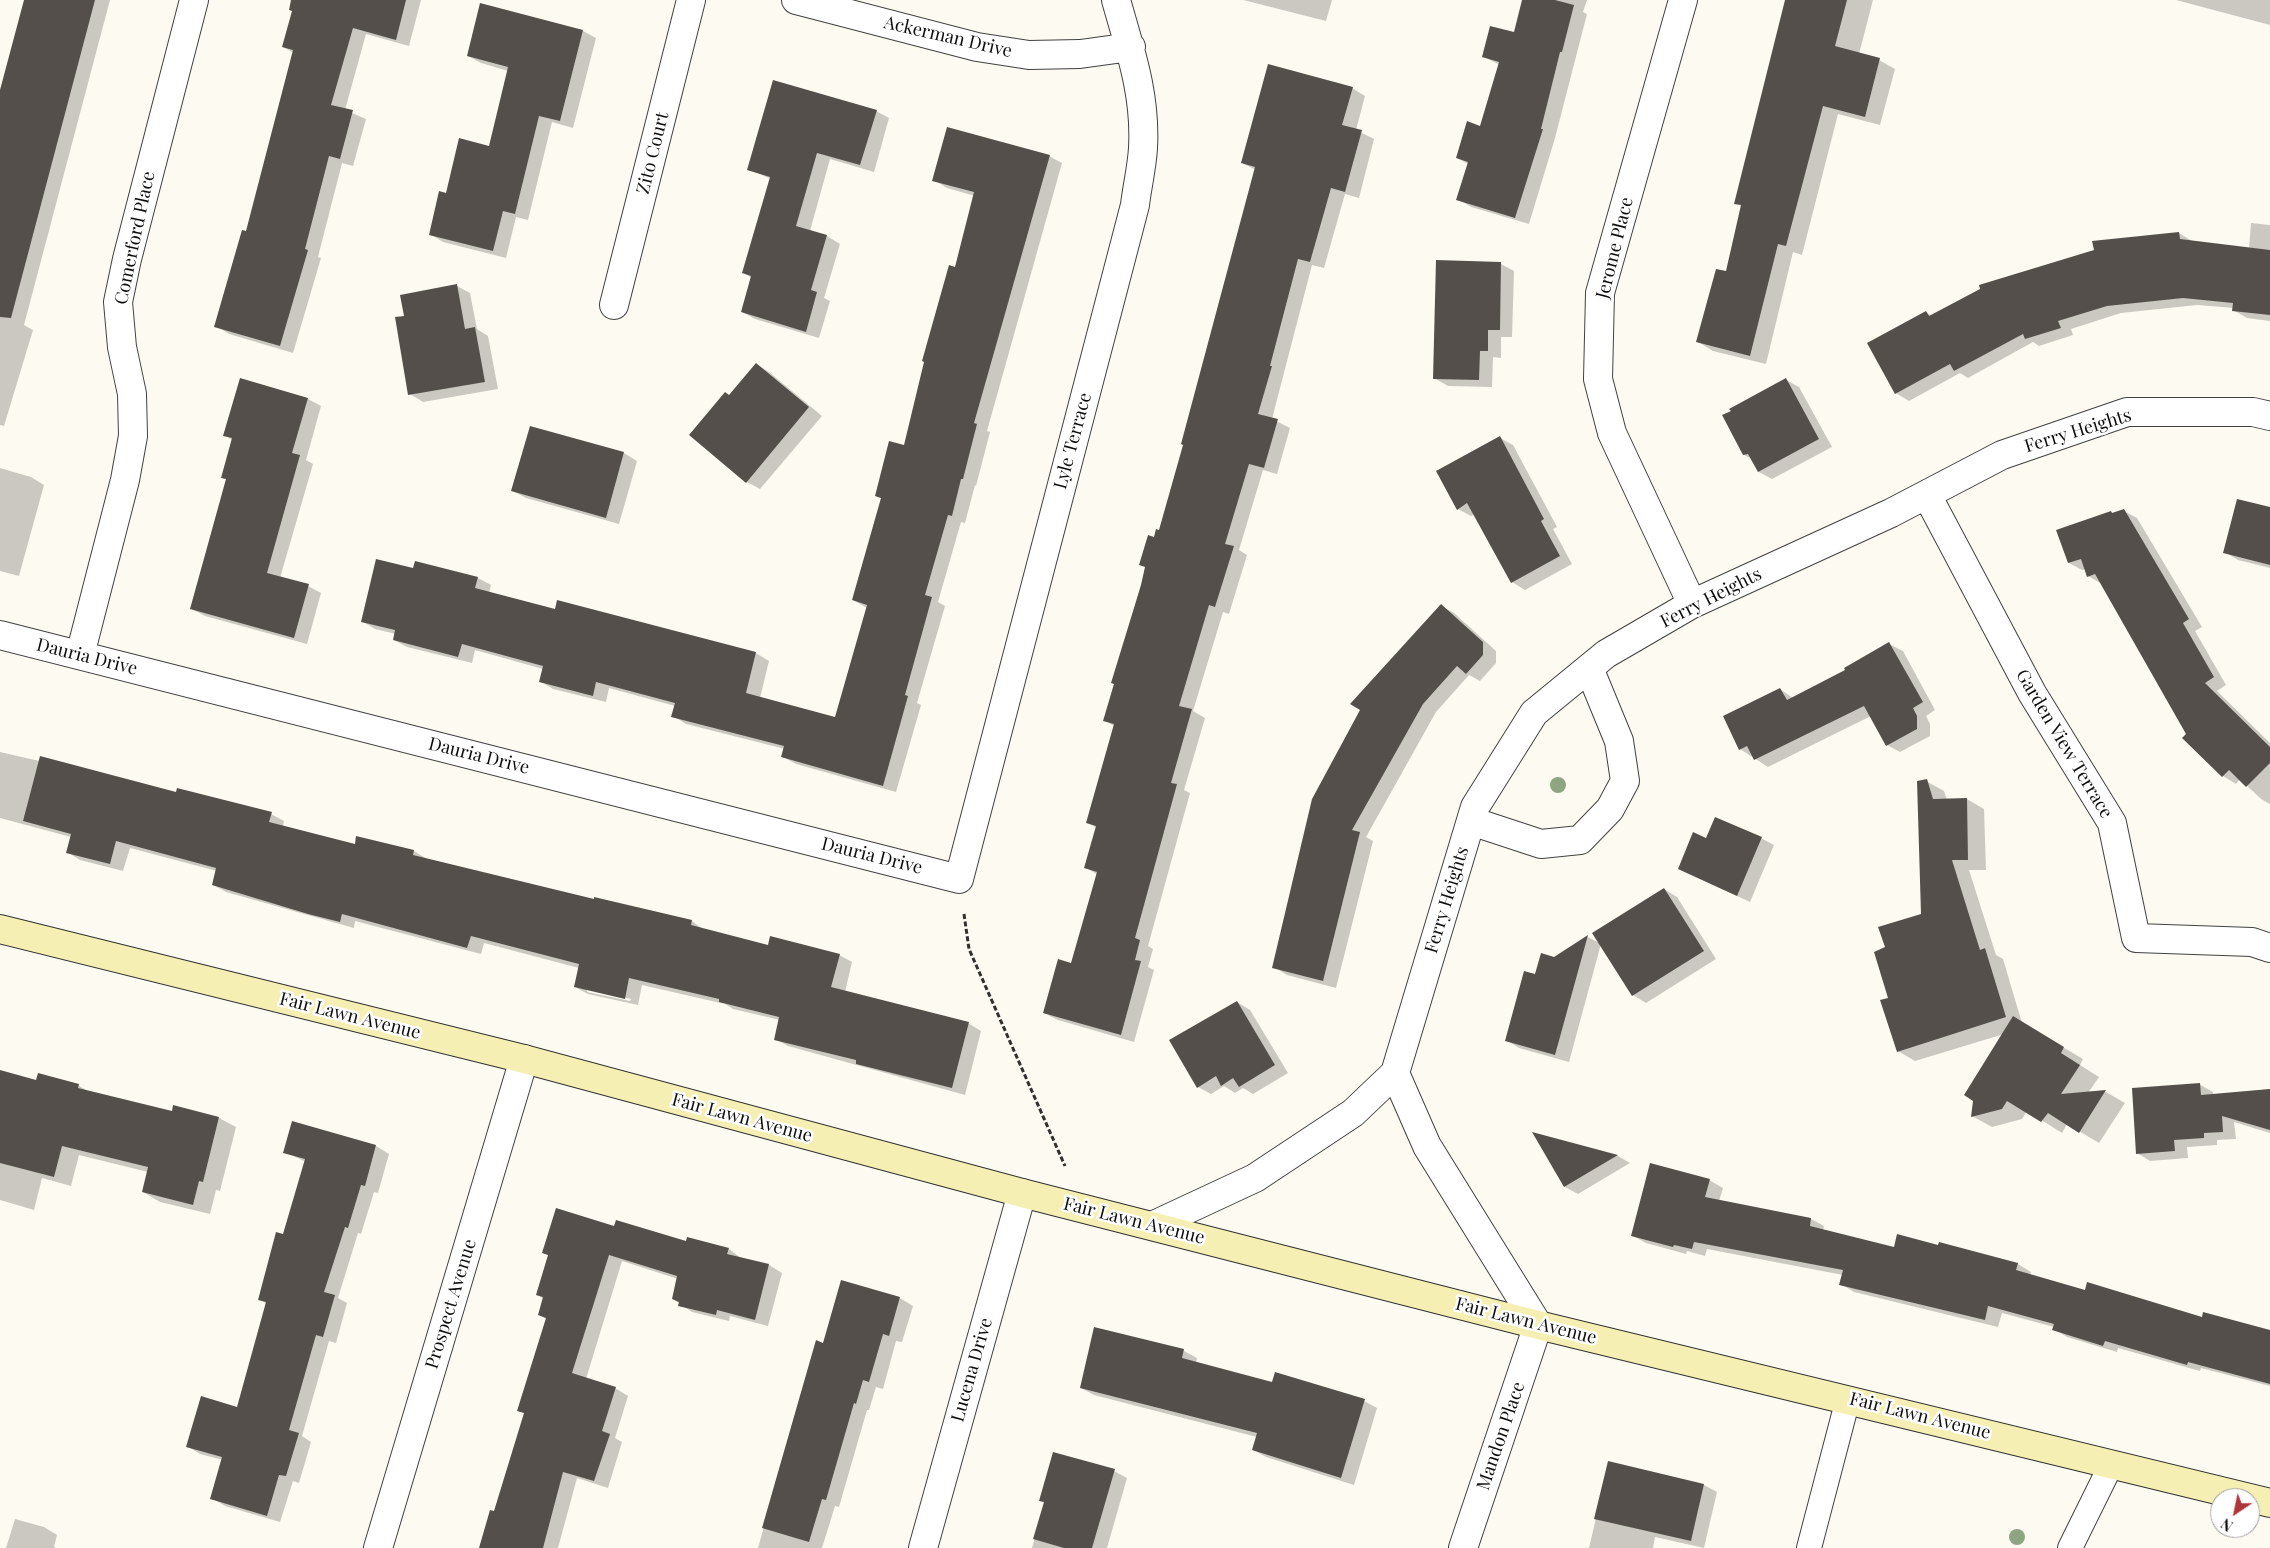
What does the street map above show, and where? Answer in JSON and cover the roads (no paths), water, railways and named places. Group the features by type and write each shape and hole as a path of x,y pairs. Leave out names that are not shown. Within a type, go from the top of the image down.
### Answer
{"main road":[{"name":"Fair Lawn Avenue","path":"0,929 524,1059 1022,1192 1538,1324 2270,1503"}],"street":[{"name":"Comerford Place","path":"80,655 125,480 133,436 132,394 122,347 118,302 127,259 194,0"},
{"name":"Zito Court","path":"614,305 691,0"},
{"name":"Ackerman Drive","path":"796,0 977,47 1029,55 1080,54 1131,47"},
{"name":"Lyle Terrace","path":"959,879 1135,206 1143,148 1141,98 1131,47 1116,0"},
{"name":"Jerome Place","path":"1683,0 1600,294 1598,380 1612,433 1692,604"},
{"name":"Ferry Heights","path":"1154,1225 1255,1178 1353,1113 1395,1073 1475,807 1534,713 1606,654 1692,604 1926,495 2002,455 2127,412 2253,412 2270,416"},
{"name":"Garden View Terrace","path":"1926,495 2032,693 2112,822 2136,938 2252,942 2270,948"},
{"name":"Dauria Drive","path":"0,635 959,879"},
{"path":"1471,821 1541,844 1580,840 1610,809 1625,781 1619,741 1589,668"},
{"name":"Prospect Avenue","path":"378,1548 524,1059"},
{"path":"1395,1073 1427,1146 1538,1324"},
{"name":"Lucena Drive","path":"923,1548 1022,1192"},
{"name":"Mandon Place","path":"1463,1548 1538,1324"}],"lane":[{"path":"1810,1548 1848,1399"},
{"path":"2070,1548 2112,1463"}]}
